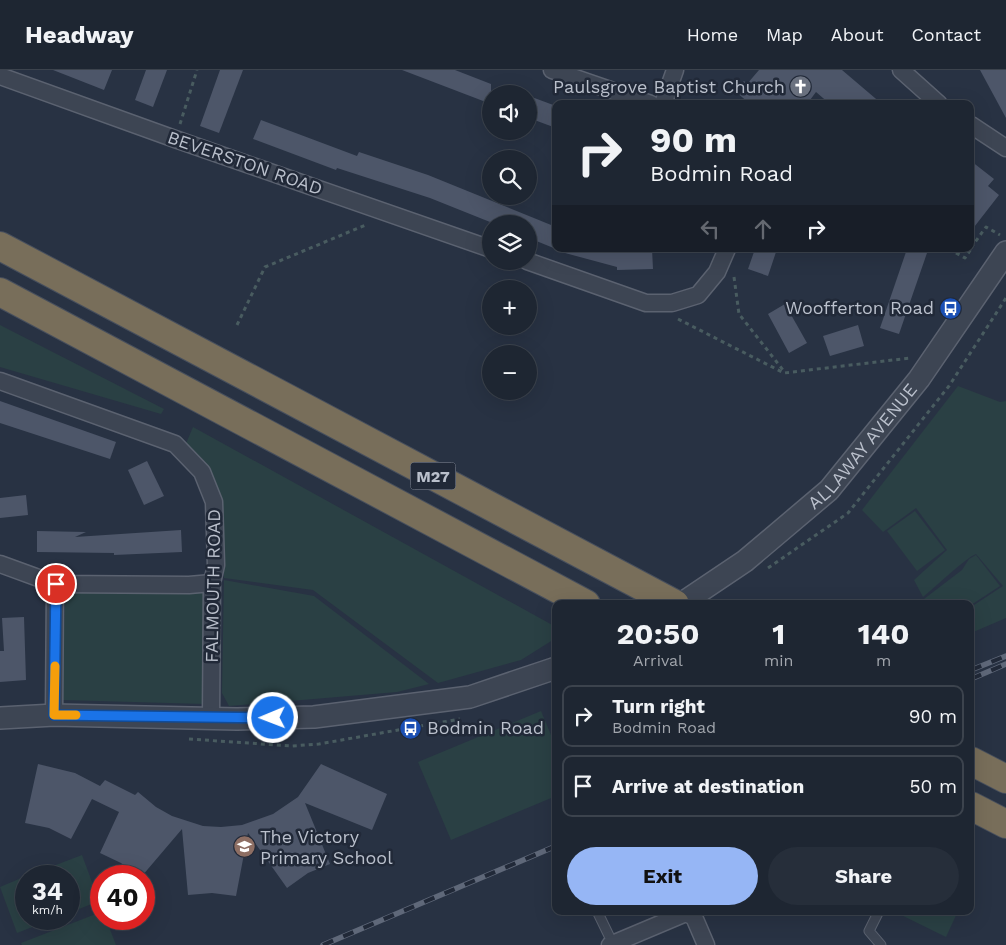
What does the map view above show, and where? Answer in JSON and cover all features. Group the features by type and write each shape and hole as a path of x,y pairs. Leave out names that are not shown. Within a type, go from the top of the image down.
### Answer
{"highway":[{"name":"M27","path":"0,246 667,600"},
{"name":"M27","path":"0,292 578,600"},
{"path":"974,763 1006,779"},
{"path":"974,808 1006,824"}],"street":[{"path":"554,70 640,100"},
{"path":"664,100 675,70"},
{"path":"901,70 932,100"},
{"name":"BEVERSTON ROAD","path":"0,76 482,246"},
{"path":"974,127 1006,148"},
{"name":"ALLAWAY AVENUE","path":"687,600 745,561 829,490 919,379 1004,244"},
{"path":"537,265 646,303 672,303 698,295 717,272 726,252"},
{"name":"FALMOUTH ROAD","path":"0,381 175,444 202,472 214,502 216,565 212,583 211,717"},
{"path":"0,564 56,584 189,585 212,583"},
{"path":"54,715 56,584"},
{"path":"0,718 54,715 314,717 470,697 552,669"},
{"path":"611,944 681,915"},
{"path":"690,915 694,917 706,945"}],"lane":[{"path":"599,915 611,944"},
{"path":"877,915 869,931 881,945"}],"path":[{"path":"175,139 197,70"},
{"path":"237,325 265,267 392,214"},
{"path":"974,244 986,227 1004,244"},
{"path":"954,252 964,258 968,252"},
{"path":"732,267 739,314 784,373"},
{"path":"646,303 784,373 936,354"},
{"path":"187,739 292,746 319,744"}],"green space":[{"path":"0,325 164,409 161,414 0,367"},
{"path":"958,386 1000,402 1006,401 1006,618 974,632 974,605 1003,586 976,554 923,597 914,580 947,550 916,508 883,532 862,510"},
{"path":"193,427 552,625 552,641 521,660 438,683 313,590 224,578 222,507 185,446"},
{"path":"915,511 945,550 917,571 887,531"},
{"path":"976,555 1000,586 974,603 974,600 925,600 962,570 969,559"},
{"path":"224,580 314,596 429,684 397,692 229,706 222,693"},
{"path":"72,590 205,593 205,704 62,700 65,597"},
{"path":"541,711 552,737 552,798 451,840 418,762"},
{"path":"82,855 90,877 90,905 80,909 80,865 56,865"},
{"path":"15,881 15,928 0,887"},
{"path":"901,915 956,915 946,937"},
{"path":"90,916 90,930 110,930 116,945 22,945 21,943 55,930 80,930 80,920"}],"building":[{"path":"53,70 112,70 104,90"},
{"path":"146,70 167,70 153,107 135,100"},
{"path":"220,70 243,70 219,133 200,126"},
{"path":"402,70 455,70 491,84 482,85 482,101"},
{"name":"Paulsgrove Baptist Church","path":"759,70 842,70 877,100 825,100 816,92 810,100 745,100 735,91 744,81 747,84"},
{"path":"980,70 1006,70 1006,118"},
{"path":"537,99 552,105 552,127 537,121"},
{"path":"261,120 357,156 359,152 428,175 482,197 482,205 502,205 526,215 482,215 482,219 430,198 337,168 336,170 253,139"},
{"path":"974,163 994,179 988,186 999,195 974,227"},
{"path":"537,219 552,225 552,247 537,241"},
{"path":"652,252 653,269 617,270 617,267 565,253"},
{"path":"754,252 776,252 768,276 748,269"},
{"path":"906,252 927,253 899,334 880,328"},
{"path":"785,304 807,343 789,353 768,314"},
{"path":"858,325 864,346 830,356 823,336"},
{"path":"0,401 116,442 110,459 0,423"},
{"path":"147,461 164,496 144,505 128,470"},
{"path":"26,495 28,515 0,518 0,498"},
{"path":"181,530 182,552 114,555 114,553 37,552 37,531 86,532 75,537"},
{"path":"24,617 26,680 0,682 0,651 4,651 2,618"},
{"path":"38,764 75,773 100,786 105,780 135,795 138,792 156,807 172,816 203,826 242,825 273,814 298,797 321,764 387,794 372,830 305,803 330,864 308,873 287,888 248,833 236,896 212,893 188,895 182,829 151,865 123,865 100,853 119,812 92,799 71,839 49,828 25,823"}],"railway":[{"path":"974,669 1006,656"},
{"path":"974,678 1006,664"},
{"path":"323,945 552,848"}],"slow traffic":[{"path":"55,666 54,715 76,715"}],"place":[{"name":"Paulsgrove Baptist Church","path":"801,87"},
{"name":"Woofferton Road","path":"950,308"},
{"name":"Bodmin Road","path":"411,728"},
{"name":"The Victory Primary School","path":"244,847"}],"route":[{"path":"56,584 54,715 236,719 273,718"}]}
